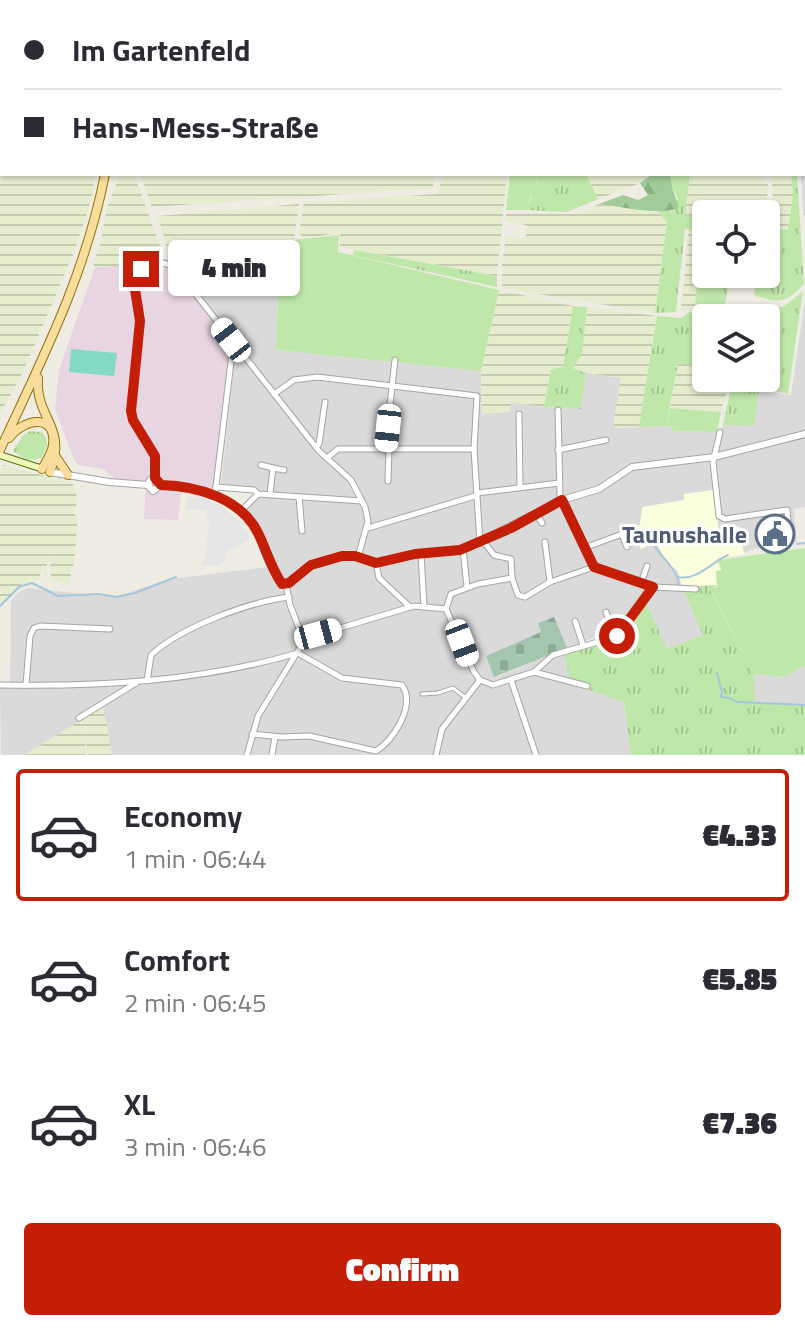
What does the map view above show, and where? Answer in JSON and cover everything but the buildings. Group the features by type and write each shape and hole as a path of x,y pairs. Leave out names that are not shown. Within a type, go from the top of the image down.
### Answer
{"main road":[{"path":"0,451 38,372 81,267 104,176"},
{"path":"38,372 39,402 55,434 56,457 68,475"},
{"path":"0,451 21,425 32,421 43,423 50,430 53,445 46,470"},
{"path":"0,451 46,470"},
{"path":"46,470 56,457"}],"street":[{"path":"286,584 280,582 250,520 215,495 161,485 155,478 155,456 133,420 131,411 140,321 133,289 135,277 144,266 168,263 316,447 349,477 368,517 368,528 358,557"},
{"path":"215,495 233,344"},
{"path":"388,481 387,449 395,360"},
{"path":"274,394 294,380 317,377 477,396 474,449 482,542 494,555 511,559 512,578 518,595 525,597 550,582 594,567 653,587 696,589"},
{"path":"316,447 325,402"},
{"path":"558,410 562,500 594,567"},
{"path":"519,414 520,487"},
{"path":"720,432 714,457 719,516 725,519 787,510 788,520"},
{"path":"286,584 311,565 342,556 376,563 421,553 463,549 562,500 599,489 635,466 714,457 805,434"},
{"path":"558,450 606,440"},
{"path":"327,458 338,449 474,449"},
{"path":"261,465 284,470"},
{"path":"270,494 273,468"},
{"path":"46,470 109,482 148,485"},
{"path":"148,485 155,478"},
{"path":"368,528 476,494 559,483"},
{"path":"148,485 155,491 161,485"},
{"path":"216,487 254,490 258,494 362,501"},
{"path":"240,512 258,494"},
{"path":"299,497 302,531"},
{"path":"536,514 542,523"},
{"path":"584,548 622,534 627,547"},
{"path":"545,542 550,582"},
{"path":"463,549 467,587"},
{"path":"421,553 424,607"},
{"path":"376,563 382,581 410,607"},
{"path":"641,583 647,566"},
{"path":"512,578 467,587 451,594 446,609 471,668 480,680 493,685 534,672 547,658 615,637 653,587"},
{"path":"286,584 304,641"},
{"path":"147,681 151,655 181,634 263,601 289,597"},
{"path":"247,755 252,734 275,685 304,641 410,607 446,609"},
{"path":"606,612 615,637"},
{"path":"575,621 583,645"},
{"path":"26,685 30,636 34,628 110,629"},
{"path":"0,685 138,682 246,668 298,653 342,678 402,685 407,693 402,718 393,734 376,751 309,736 252,734"},
{"path":"534,672 587,686"},
{"path":"436,755 442,729 480,680"},
{"path":"511,680 536,755"},
{"path":"79,718 138,682"},
{"path":"422,694 451,688 466,698"},
{"path":"272,755 275,737"}],"shaded area":[{"path":"0,176 95,176 92,197 75,250 22,374 0,414"},
{"path":"119,176 135,176 163,254 137,265 95,267 93,264 100,246 107,208"},
{"path":"141,176 435,176 433,188 152,207"},
{"path":"445,176 507,176 497,276 340,247 340,233 304,238 299,233 304,203 436,194"},
{"path":"587,176 650,176 640,183 598,199"},
{"path":"690,176 763,176 769,186 766,200 692,200 692,216 685,215"},
{"path":"771,176 791,176 793,196 788,230 780,228 780,200 773,200"},
{"path":"801,176 805,176 805,215"},
{"path":"299,204 294,240 270,245 269,270 179,269 170,258 158,216"},
{"path":"599,204 658,211 667,222 655,313 502,288 506,236 526,238 526,225 505,221 506,214 578,214"},
{"path":"689,229 692,230 692,288 696,288 695,304 681,311"},
{"path":"158,258 173,267 232,342 215,495 182,487 178,520 144,519 146,482 117,480 103,469 79,465 55,409 59,370 95,267 137,265"},
{"path":"179,269 269,270 269,275 279,275 276,350 481,371 482,414 510,401 581,409 586,373 621,378 614,427 673,426 673,431 721,432 723,425 754,426 759,392 791,395 805,299 805,507 794,509 797,542 763,547 719,560 722,570 716,571 717,585 690,588 704,635 667,650 643,598 615,631 585,641 569,651 571,684 624,702 631,755 112,755 103,707 24,755 1,755 0,687 10,687 11,601 18,593 27,588 114,597 170,579 277,566 263,534 247,511 261,490 221,486 235,355 241,346","holes":["542,632 552,654 497,677"]},
{"path":"499,290 573,306 563,367 551,369 544,407 511,402 509,412 482,414 481,371"},
{"path":"587,307 657,316 639,427 613,427 621,378 573,368 582,353"},
{"path":"678,362 692,365 692,392 726,392 721,412 670,408"},
{"path":"3,465 72,483 77,503 74,514 78,518 74,563 68,584 51,581 50,557 46,578 43,564 39,579 22,584 0,603 0,473"},
{"path":"713,490 719,531 739,526 744,554 717,559 721,570 716,571 717,585 682,587 678,572 665,560 656,542 641,549 631,530 640,524 642,507 684,500 684,494"},
{"path":"187,497 218,504 236,518 251,539 226,552 225,563 220,563 220,566 201,565 206,556 207,510 186,509"},
{"path":"805,666 805,706 754,703 754,674 785,677"},
{"path":"103,707 112,755 88,755 84,733 86,755 24,755"}],"green space":[{"path":"510,176 536,176 539,194 531,196 526,210 506,210"},
{"path":"537,176 587,176 598,199 567,212 526,210 538,181"},
{"path":"650,176 671,176 679,207 652,211 599,204 623,195 638,200 648,195 640,183"},
{"path":"672,176 690,176 685,215 692,216 692,230 685,229 676,312 655,313 667,222 658,211 673,211 678,198 672,188"},
{"path":"791,176 797,176 804,284 786,299 775,301 754,295 755,288 780,288 780,228 788,230 793,196"},
{"path":"339,235 338,252 499,290 481,371 276,350 279,275 289,275 292,240"},
{"path":"355,250 497,276 497,287 352,255"},
{"path":"696,288 728,288 725,304 695,304"},
{"path":"803,291 788,394 780,392 780,307"},
{"path":"573,306 587,307 582,354 573,368 586,373 581,409 544,407 551,369 563,367"},
{"path":"692,312 692,365 678,363 666,426 639,427 657,316 680,318"},
{"path":"71,349 117,353 114,376 69,372"},
{"path":"730,392 759,392 754,426 723,425"},
{"path":"670,408 721,412 717,432 672,431 673,426 666,426"},
{"path":"30,431 42,432 47,442 41,458 33,460 13,451 23,435"},
{"path":"805,548 805,666 785,677 754,674 710,588 717,587 716,571 722,570 719,560"},
{"path":"717,585 710,589 754,674 755,703 805,706 805,755 631,755 624,702 571,684 564,654 569,651 568,647 611,635 643,597 667,649 703,635 682,587"},
{"path":"554,617 567,648 494,677 486,656 541,632 538,623"}],"waterway":[{"path":"797,544 805,543"},
{"path":"654,545 672,569 679,585"},
{"path":"677,577 698,574 728,555"},
{"path":"0,606 19,587 32,583 58,596 99,594 117,597 176,577"},
{"path":"717,673 721,697 737,702 805,705"}],"place":[{"name":"Taunushalle","path":"775,534"}],"route":[{"path":"141,269 135,277 133,289 140,321 131,411 133,420 155,456 155,478 161,485 215,495 248,518 282,584 289,583 311,565 342,556 355,556 376,563 415,554 460,550 511,528 562,500 594,567 653,587 617,636"}]}
